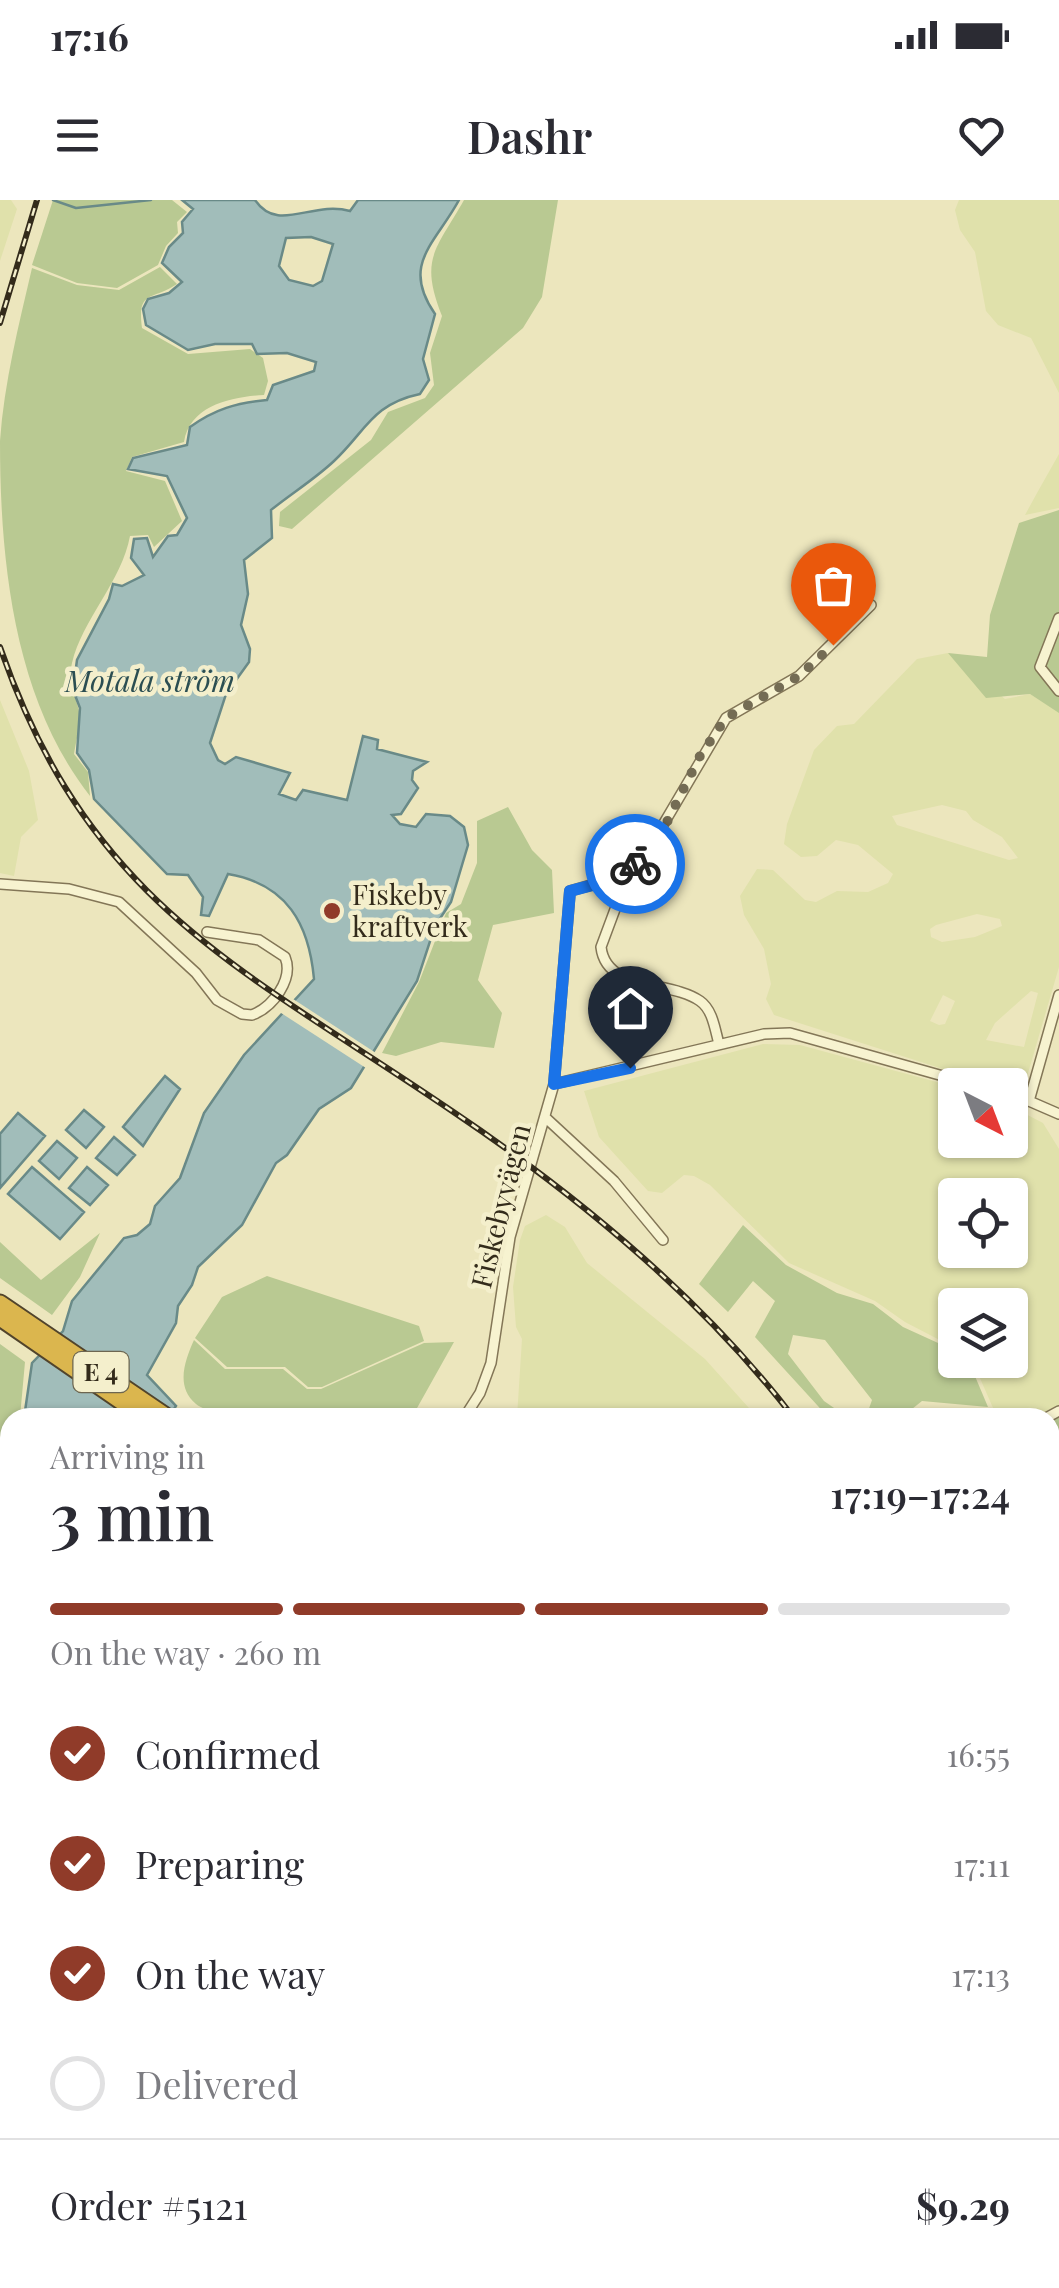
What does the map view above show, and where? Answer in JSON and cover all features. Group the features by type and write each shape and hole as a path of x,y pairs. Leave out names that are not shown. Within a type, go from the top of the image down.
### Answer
{"highway":[{"name":"E 4","path":"0,1302 30,1331 132,1408"},
{"name":"E 4","path":"0,1318 30,1331 153,1408"}],"street":[{"name":"Fiskebyvägen","path":"470,1408 491,1363 510,1237 554,1084 570,891 610,880 644,857 726,718 799,676 871,605"},
{"path":"1059,618 1036,666 1059,691"},
{"path":"610,880 617,904 601,947 608,966 622,976 698,999 711,1016 719,1044"},
{"path":"0,884 70,889 119,902 196,972 225,1006 252,1015 266,1008 287,978 285,957 259,940 207,932"},
{"path":"1059,995 1030,1097 1059,1114"},
{"path":"554,1084 764,1034 806,1035 938,1074"},
{"path":"547,1118 614,1180 663,1240"}],"green space":[{"path":"0,200 11,200 17,209 0,261"},
{"path":"53,200 172,200 187,212 177,222 178,233 166,246 158,265 117,288 77,283 32,265"},
{"path":"464,200 558,200 542,297 523,328 292,529 279,526 280,512 371,440 388,412 425,398 434,385 430,353 442,316 431,267 439,243"},
{"path":"959,200 1059,200 1059,393 1031,338 998,325 986,311 975,252 960,230 955,210"},
{"path":"160,267 177,284 144,302 142,328 188,354 250,349 263,358 268,381 264,395 226,401 204,411 188,429 184,442 132,457 126,471 165,481 182,521 154,547 148,535 130,536 119,569 77,647 70,677 79,712 74,754 88,772 90,796 64,758 44,717 16,628 3,534 0,441 5,397 32,268 77,285 119,290"},
{"path":"1059,454 1059,508 1025,515 1037,493"},
{"path":"1059,510 1059,713 1030,694 986,698 948,653 987,657 990,615 1019,523"},
{"path":"948,653 1005,699 1030,694 1059,712 1059,967 1028,1073 1028,1068 940,1068 774,1015 766,999 771,984 764,949 744,915 740,896 757,869 773,870 805,900 816,902 837,891 868,892 888,883 893,874 858,845 836,840 817,856 801,857 784,844 787,824 814,750 837,726 854,724 917,659","holes":["942,805 966,811 973,820 1002,837 1018,858 1009,860 897,825 892,816","977,914 1000,919 1002,926 975,937 942,942 931,937 930,929 936,925","1031,991 1038,993 1024,1047 986,1040 995,1023","943,995 955,1001 945,1024 939,1025 930,1021"]},
{"path":"0,700 29,771 38,820 21,837 14,876 0,873"},
{"path":"508,807 532,850 552,870 554,913 493,925 478,980 502,1013 494,1048 441,1042 396,1056 382,1053 419,982 446,913 461,904 477,863 477,821"},
{"path":"763,1044 800,1045 938,1082 938,1158 1028,1158 1028,1115 1043,1123 1059,1149 1059,1406 993,1408 980,1378 1028,1378 1028,1288 938,1288 938,1339 875,1301 789,1263 710,1185 694,1176 684,1175 662,1193 648,1191 599,1137 584,1091"},
{"path":"546,1215 565,1227 587,1263 705,1359 749,1408 518,1408 522,1339 516,1327 513,1287 525,1226"},
{"path":"743,1225 786,1265 837,1293 873,1304 903,1327 938,1343 938,1378 976,1378 988,1407 922,1401 913,1408 869,1408 872,1400 825,1340 793,1335 788,1354 824,1401 834,1408 820,1408 755,1337 775,1301 753,1281 728,1312 699,1284"},
{"path":"100,1233 80,1277 52,1315 0,1278 0,1242 41,1280"},
{"path":"267,1276 419,1326 424,1341 322,1387 308,1387 285,1367 227,1367 195,1338 222,1297"},
{"path":"194,1340 225,1369 283,1369 307,1389 321,1389 424,1343 454,1342 417,1408 205,1408 196,1404 186,1390 185,1365"},
{"path":"0,1344 25,1362 21,1408 0,1408"}],"water":[{"name":"Motala ström","path":"182,200 255,200 264,210 285,216 322,209 350,211 358,200 459,200 421,267 425,297 435,314 423,359 429,380 420,394 380,412 334,461 271,510 272,538 244,560 248,594 241,625 250,649 249,662 226,694 210,743 218,760 225,764 236,757 290,773 279,794 296,800 303,790 347,800 363,736 378,740 377,749 427,762 413,771 412,780 418,788 401,814 392,815 400,824 416,827 426,814 450,816 464,827 468,845 451,902 435,926 417,981 351,1088 319,1109 287,1155 276,1163 242,1225 198,1267 178,1306 176,1323 147,1375 175,1408 25,1408 32,1363 63,1331 72,1301 124,1238 137,1235 150,1224 155,1206 180,1178 204,1113 244,1055 314,979 300,924 280,897 248,879 228,874 209,916 201,915 203,897 188,875 167,874 94,799 89,770 77,753 80,708 73,690 77,660 113,584 122,586 144,575 131,558 134,539 147,538 153,557 168,536 177,535 187,518 167,476 128,469 133,458 187,445 190,427 199,421 226,408 267,400 273,385 314,371 316,362 287,353 257,354 252,344 215,344 188,350 146,325 143,309 148,299 169,293 182,282 162,263 169,247 183,233 182,222 193,209","holes":["311,237 333,244 322,281 313,286 289,280 279,266 286,238"]},
{"path":"165,1076 180,1089 143,1146 123,1127"},
{"path":"84,1110 104,1127 86,1148 66,1130"},
{"path":"18,1113 45,1136 0,1188 0,1134"},
{"path":"114,1137 135,1155 117,1175 96,1158"},
{"path":"57,1141 77,1158 59,1179 39,1161"},
{"path":"32,1167 84,1212 60,1239 8,1194"},
{"path":"87,1167 108,1185 90,1205 69,1188"}],"pier":[{"path":"290,997 379,1055 369,1070 278,1011"}],"waterway":[{"path":"53,200 76,208 151,200"}],"railway":[{"path":"0,323 37,200"},
{"path":"0,647 36,735 79,808 127,869 181,922 240,969 499,1143 591,1213 719,1331 786,1408"}],"way so far":[{"path":"635,864 666,824 700,756 726,718 799,676 833,645"}],"place":[{"name":"Fiskeby kraftverk","path":"332,911"}],"route":[{"path":"630,1068 574,1083 554,1084 570,891 612,880 635,864"}]}
